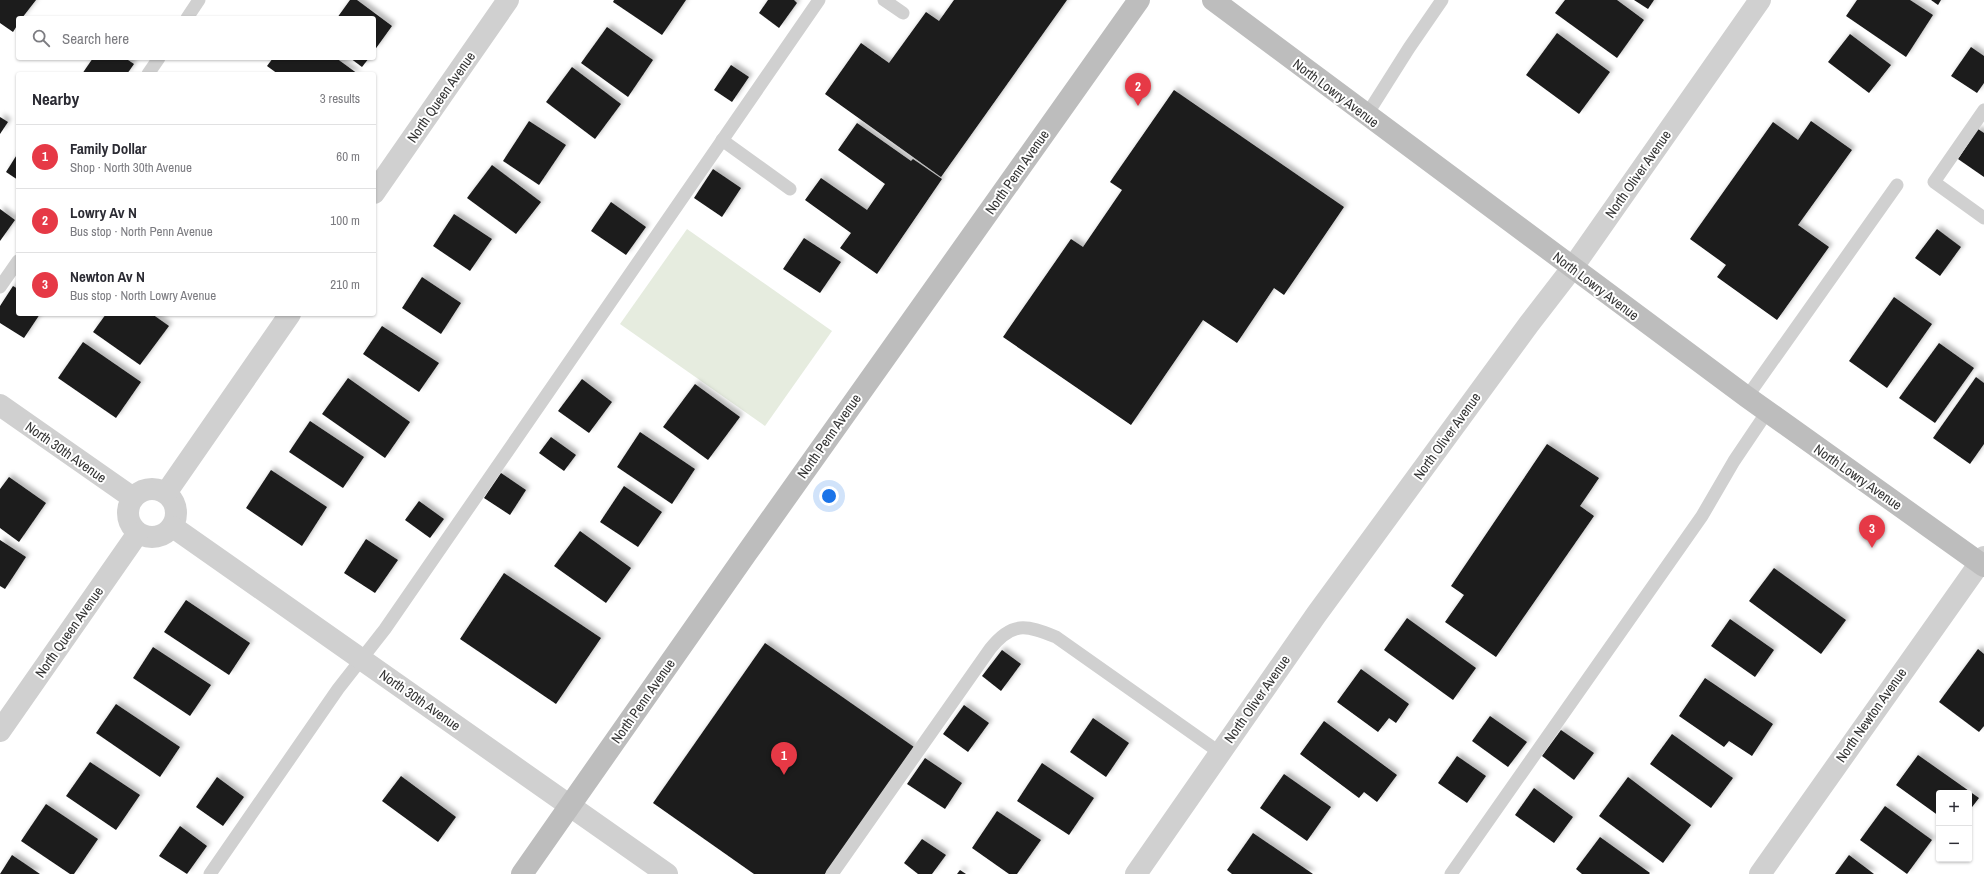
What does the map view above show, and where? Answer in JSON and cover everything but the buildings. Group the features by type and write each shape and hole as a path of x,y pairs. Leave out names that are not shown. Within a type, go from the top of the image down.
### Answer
{"main road":[{"name":"North Penn Avenue","path":"522,874 1139,0"},
{"name":"North Lowry Avenue","path":"1213,0 1366,116 1573,267 1767,412 1982,562"}],"street":[{"name":"North Queen Avenue","path":"376,190 508,0"},
{"name":"North Oliver Avenue","path":"1136,874 1219,752 1321,609 1529,324 1573,267 1760,0"},
{"path":"166,493 289,316"},
{"name":"North 30th Avenue","path":"0,406 133,498"},
{"path":"145,490 159,490 166,493 171,498 177,512 173,526 167,533 160,536 145,537 138,533 129,521 127,513 133,498 145,490"},
{"name":"North 30th Avenue","path":"173,526 667,874"},
{"name":"North Queen Avenue","path":"0,731 138,533"},
{"name":"North Newton Avenue","path":"1760,874 1982,562"}],"lane":[{"path":"188,16 200,0"},
{"path":"210,874 338,690 362,660 819,0"},
{"path":"884,0 903,13"},
{"path":"1366,116 1409,48 1442,0"},
{"path":"149,72 158,60"},
{"path":"1984,110 1934,182 1984,218"},
{"path":"722,140 790,189"},
{"path":"1747,397 1897,185"},
{"path":"0,287 16,264"},
{"path":"1451,874 1702,516 1734,461 1767,412"},
{"path":"832,874 990,649 1000,636 1015,628 1034,628 1056,637 1219,752"}],"shaded area":[{"path":"687,229 832,331 765,426 620,324"}],"place":[{"name":"Lowry Av N","path":"1138,106"},
{"name":"Newton Av N","path":"1872,548"},
{"name":"Family Dollar","path":"784,775"}]}
